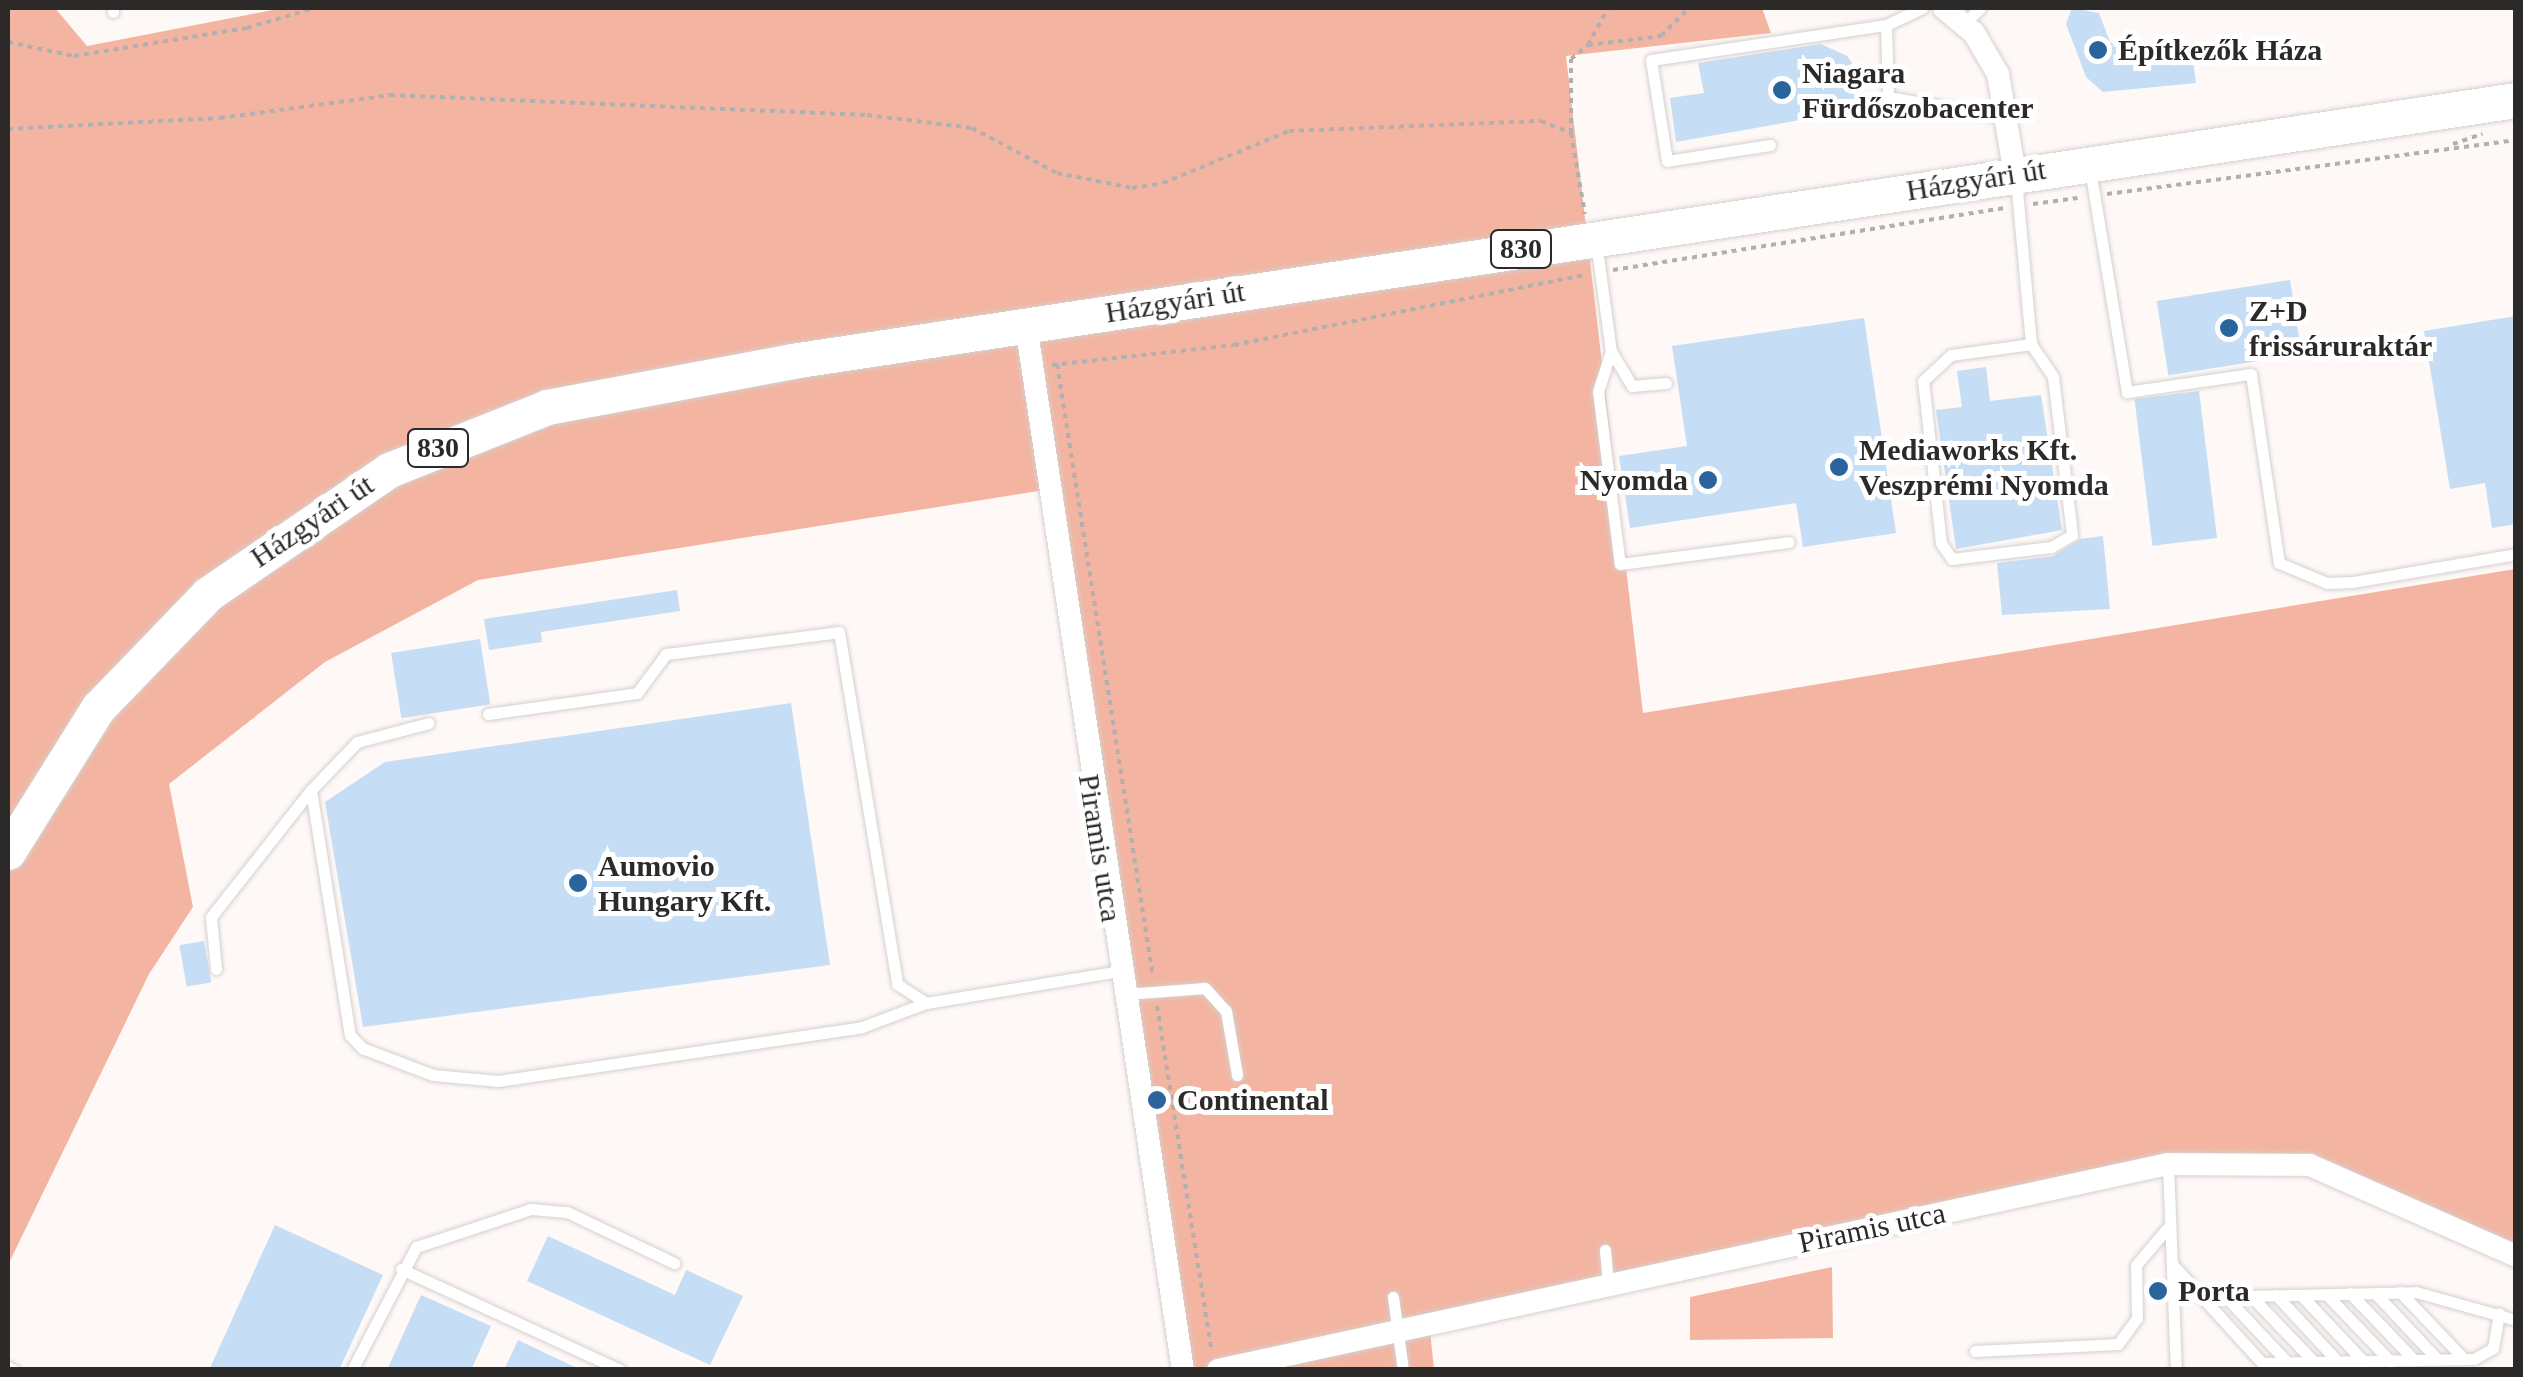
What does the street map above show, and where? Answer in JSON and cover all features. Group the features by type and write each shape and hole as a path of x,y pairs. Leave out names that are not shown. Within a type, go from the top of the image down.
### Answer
{"main road":[{"name":"Házgyári út","path":"8,852 98,708 154,645 263,550 389,470 464,436 613,392 1026,325 2092,180 2516,100"}],"street":[{"path":"1944,8 1972,16 1998,74 2017,190"},
{"name":"Piramis utca","path":"1026,325 1121,982 1183,1370"},
{"name":"Piramis utca","path":"1216,1370 2168,1164 2310,1165 2516,1256"}],"lane":[{"path":"1770,146 1668,161 1651,60 1886,25 1922,8"},
{"path":"1886,25 1888,97 2008,118"},
{"path":"2092,180 2126,392 2251,374 2279,563 2340,582 2516,554"},
{"path":"2017,190 2031,344 2054,377 2072,535 2051,548 1952,559 1940,543 1923,381 1950,355 2031,344"},
{"path":"1595,250 1611,351 1632,386 1666,382"},
{"path":"1611,351 1598,391 1620,564 1789,542"},
{"path":"488,714 636,693 666,654 839,632 887,952 896,984 926,1003"},
{"path":"216,970 211,917 311,790 357,742 430,723"},
{"path":"311,790 350,1035 362,1048 433,1076 517,1078 862,1027 926,1003 1121,982 1155,992 1205,988 1218,998 1237,1075"},
{"path":"2168,1164 2176,1370"},
{"path":"352,1370 401,1269 416,1247 548,1208 674,1263"},
{"path":"1975,1350 2118,1344 2137,1318 2136,1265 2170,1226"},
{"path":"1605,1250 1608,1285"},
{"path":"2172,1264 2262,1363 2464,1360 2493,1348 2500,1314"},
{"path":"401,1269 621,1370"},
{"path":"2202,1297 2400,1292 2516,1320"},
{"path":"2400,1292 2464,1360"},
{"path":"2350,1293 2414,1360"},
{"path":"2375,1293 2438,1360"},
{"path":"2301,1294 2363,1361"},
{"path":"2326,1294 2390,1361"},
{"path":"2276,1295 2338,1362"},
{"path":"2225,1296 2287,1362"},
{"path":"2250,1296 2314,1362"},
{"path":"1393,1298 1401,1330 1403,1370"}],"path":[{"path":"8,42 74,56 247,28 315,8"},
{"path":"1595,250 1570,134 1571,60 1588,45 1608,8"},
{"path":"1588,45 1661,36 1689,8"},
{"path":"8,129 260,114 390,95 867,115 972,128 1056,172 1132,188 1163,183 1275,135 1340,124 1541,121 1570,134"},
{"path":"1032,369 1234,345 1595,250 2092,180 2516,140"},
{"path":"1057,364 1216,1370"}],"shaded area":[{"path":"8,8 55,8 87,46 283,8 1762,8 1771,33 1566,56 1643,713 2515,569 2515,1252 2311,1162 2241,1157 1429,1321 1434,1369 1185,1369 1045,490 478,580 325,662 169,784 193,907 149,974 8,1265"},
{"path":"1832,1267 1833,1338 1690,1340 1690,1297"}],"building":[{"name":"Építkezők Háza","path":"2072,8 2099,13 2110,42 2126,53 2191,47 2196,83 2103,92 2086,77 2066,24"},
{"name":"Niagara Fürdőszobacenter","path":"1821,44 1847,56 1860,75 1858,98 1846,112 1676,142 1670,98 1704,93 1698,63"},
{"name":"Z+D frissáruraktár","path":"2290,280 2302,354 2168,375 2157,301"},
{"path":"2516,316 2516,524 2492,528 2485,483 2450,489 2424,331"},
{"name":"Mediaworks Kft. Veszprémi Nyomda","path":"1864,318 1896,533 1803,547 1796,503 1630,528 1619,456 1687,446 1672,346"},
{"path":"1986,367 1990,401 2041,395 2062,530 1956,549 1936,410 1962,407 1957,371"},
{"name":"Z+D frissáruraktár","path":"2199,391 2217,538 2153,546 2134,399"},
{"path":"2103,536 2110,609 2002,615 1997,563 2053,556 2080,539"},
{"path":"677,590 680,611 541,632 542,642 489,650 484,619"},
{"path":"480,639 490,704 401,718 391,653"},
{"name":"Aumovio Hungary Kft.","path":"791,703 830,965 363,1027 325,802 385,762"},
{"path":"204,941 211,982 187,987 179,945"},
{"path":"275,1225 383,1275 339,1370 209,1370"},
{"path":"548,1236 675,1295 686,1270 743,1296 710,1365 527,1281"},
{"path":"421,1295 491,1326 471,1370 387,1370"},
{"path":"518,1340 581,1370 504,1370"}],"place":[{"name":"Építkezők Háza","path":"2098,50"},
{"name":"Niagara Fürdőszobacenter","path":"1782,90"},
{"name":"Z+D frissáruraktár","path":"2229,328"},
{"name":"Mediaworks Kft. Veszprémi Nyomda","path":"1839,467"},
{"name":"Nyomda","path":"1708,480"},
{"name":"Aumovio Hungary Kft.","path":"578,883"},
{"name":"Continental","path":"1157,1100"},
{"name":"Porta","path":"2158,1291"}]}
